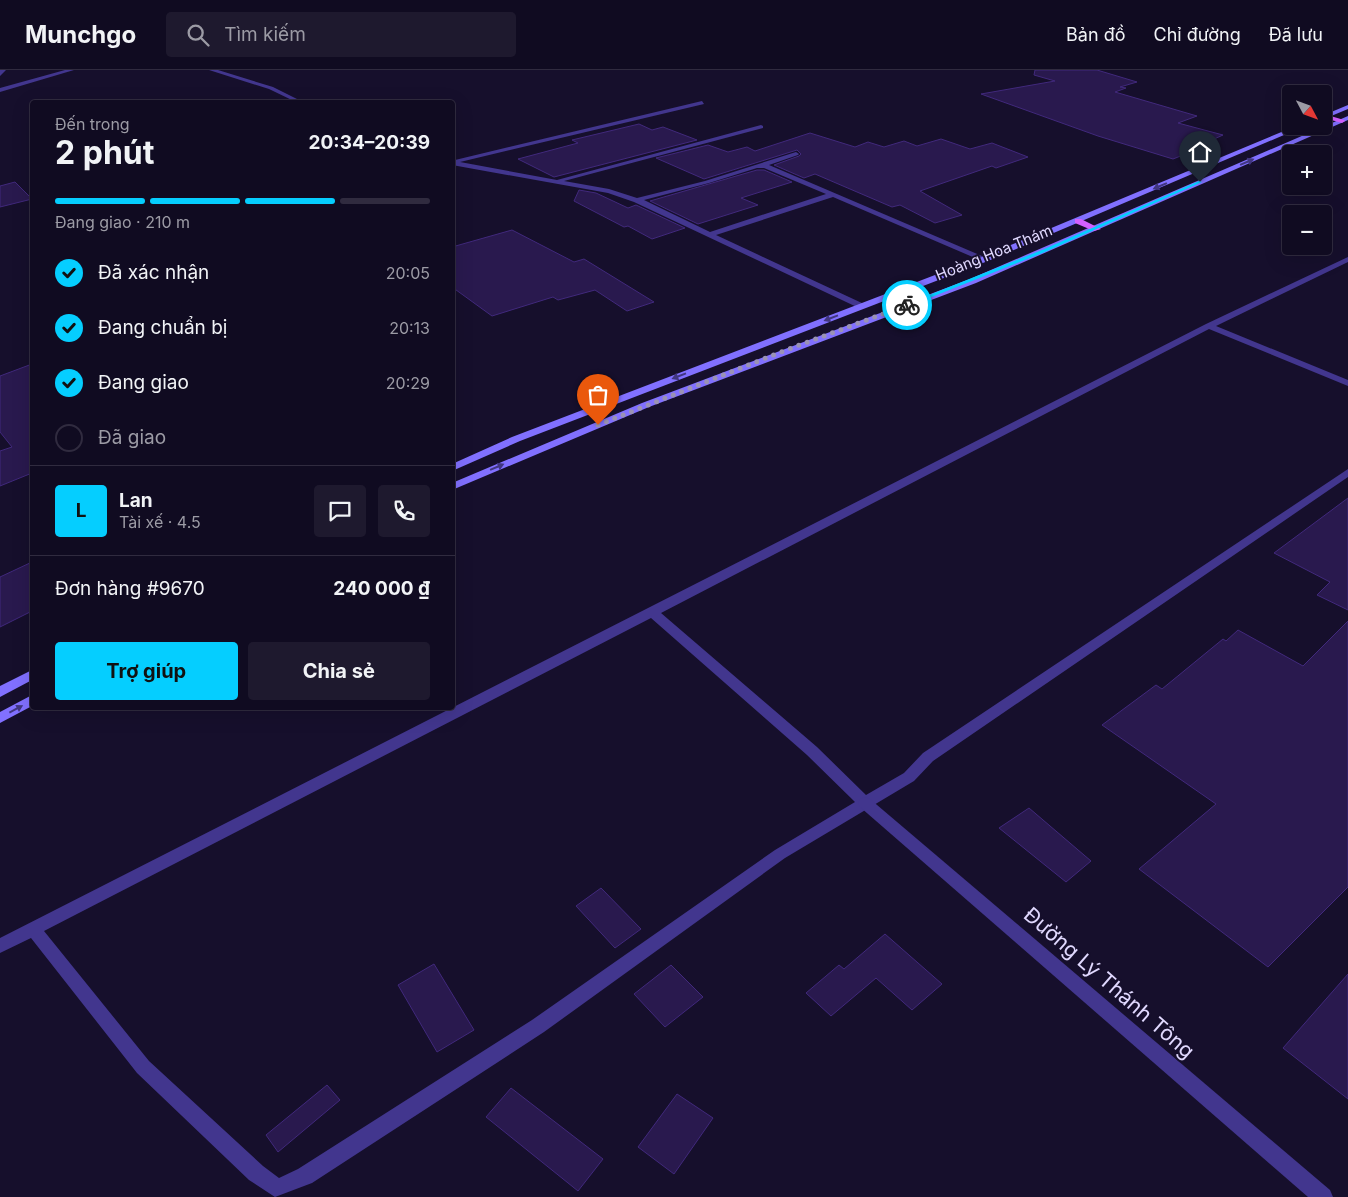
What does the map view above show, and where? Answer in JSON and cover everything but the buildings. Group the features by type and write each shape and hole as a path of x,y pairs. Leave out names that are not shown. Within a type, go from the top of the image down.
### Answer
{"main road":[{"path":"1332,113 1348,107"},
{"path":"1332,117 1345,119"},
{"name":"Hoàng Hoa Thám","path":"455,487 580,432 781,352 972,281 1345,119"},
{"name":"Hoàng Hoa Thám","path":"455,467 516,439 985,260 1282,134"},
{"path":"1078,220 1097,228"},
{"path":"0,692 30,676"},
{"path":"0,718 30,701"}],"street":[{"path":"0,74 4,70"},
{"path":"0,90 70,70"},
{"path":"212,70 271,88 296,100"},
{"path":"455,162 702,103"},
{"path":"555,181 761,127"},
{"path":"637,200 760,166 796,154"},
{"path":"455,164 609,191 637,200 861,306"},
{"path":"760,166 774,169 985,260"},
{"path":"711,234 832,195"},
{"path":"0,946 1209,326 1348,259"},
{"path":"1209,326 1348,383"},
{"path":"33,929 143,1067 256,1173 278,1188 306,1176 538,1026 780,854 909,777 928,757 1348,472"},
{"name":"Đường Lý Thánh Tông","path":"652,612 812,751 865,803 1323,1197"}],"way so far":[{"path":"598,425 781,352 907,305"}],"route":[{"path":"907,305 972,281 1200,182"}]}
